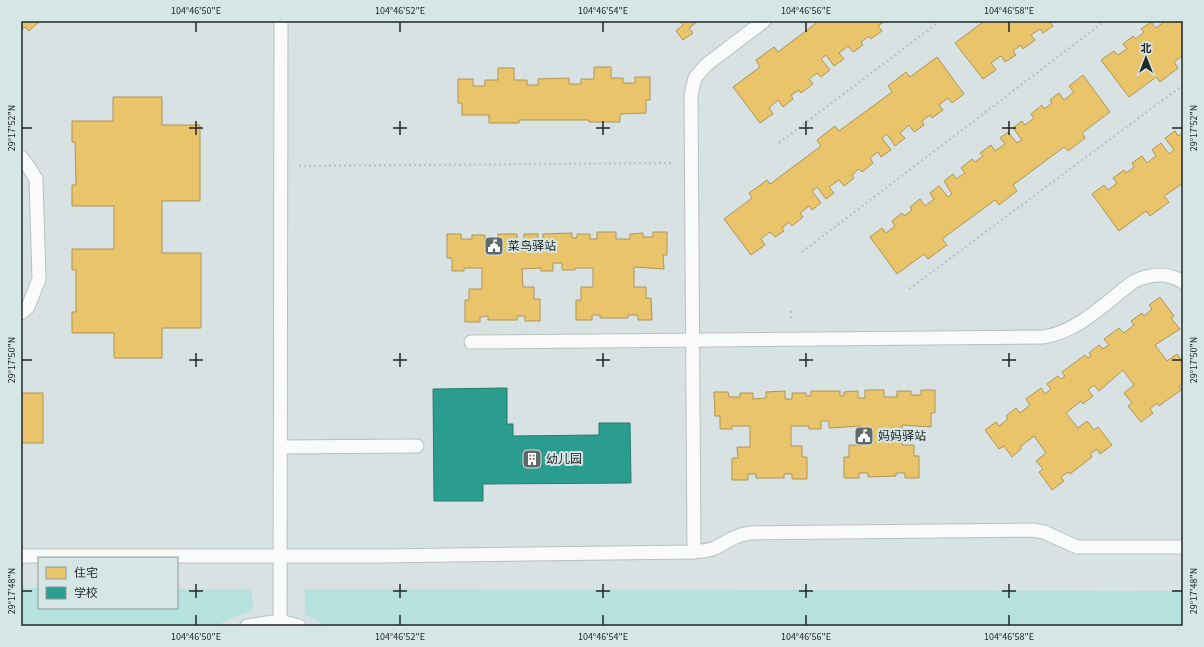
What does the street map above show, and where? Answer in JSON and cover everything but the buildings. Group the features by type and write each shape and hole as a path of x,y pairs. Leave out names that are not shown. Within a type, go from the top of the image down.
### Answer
{"lane":[{"path":"280,621 281,21"},
{"path":"694,552 691,95 696,78 706,65 764,21"},
{"path":"21,158 36,179 39,279 28,307 21,313"},
{"path":"471,342 1043,337 1056,335 1076,325 1133,282 1142,277 1167,275 1183,282"},
{"path":"281,447 417,446"},
{"path":"21,556 280,556 694,552 707,551 717,548 734,536 750,533 1032,530 1044,532 1077,547 1183,547"},
{"path":"247,626 280,621 299,626"}],"path":[{"path":"778,143 940,21"},
{"path":"802,252 1105,21"},
{"path":"909,289 1183,85"},
{"path":"281,166 691,163"}],"shaded area":[{"path":"21,588 38,588 38,609 178,609 178,589 252,589 253,610 226,620 218,626 21,626"},
{"path":"305,589 1183,591 1183,626 327,626 305,614"}],"place":[{"name":"菜鸟驿站","path":"494,246"},
{"name":"妈妈驿站","path":"864,436"},
{"name":"幼儿园","path":"532,459"}]}
